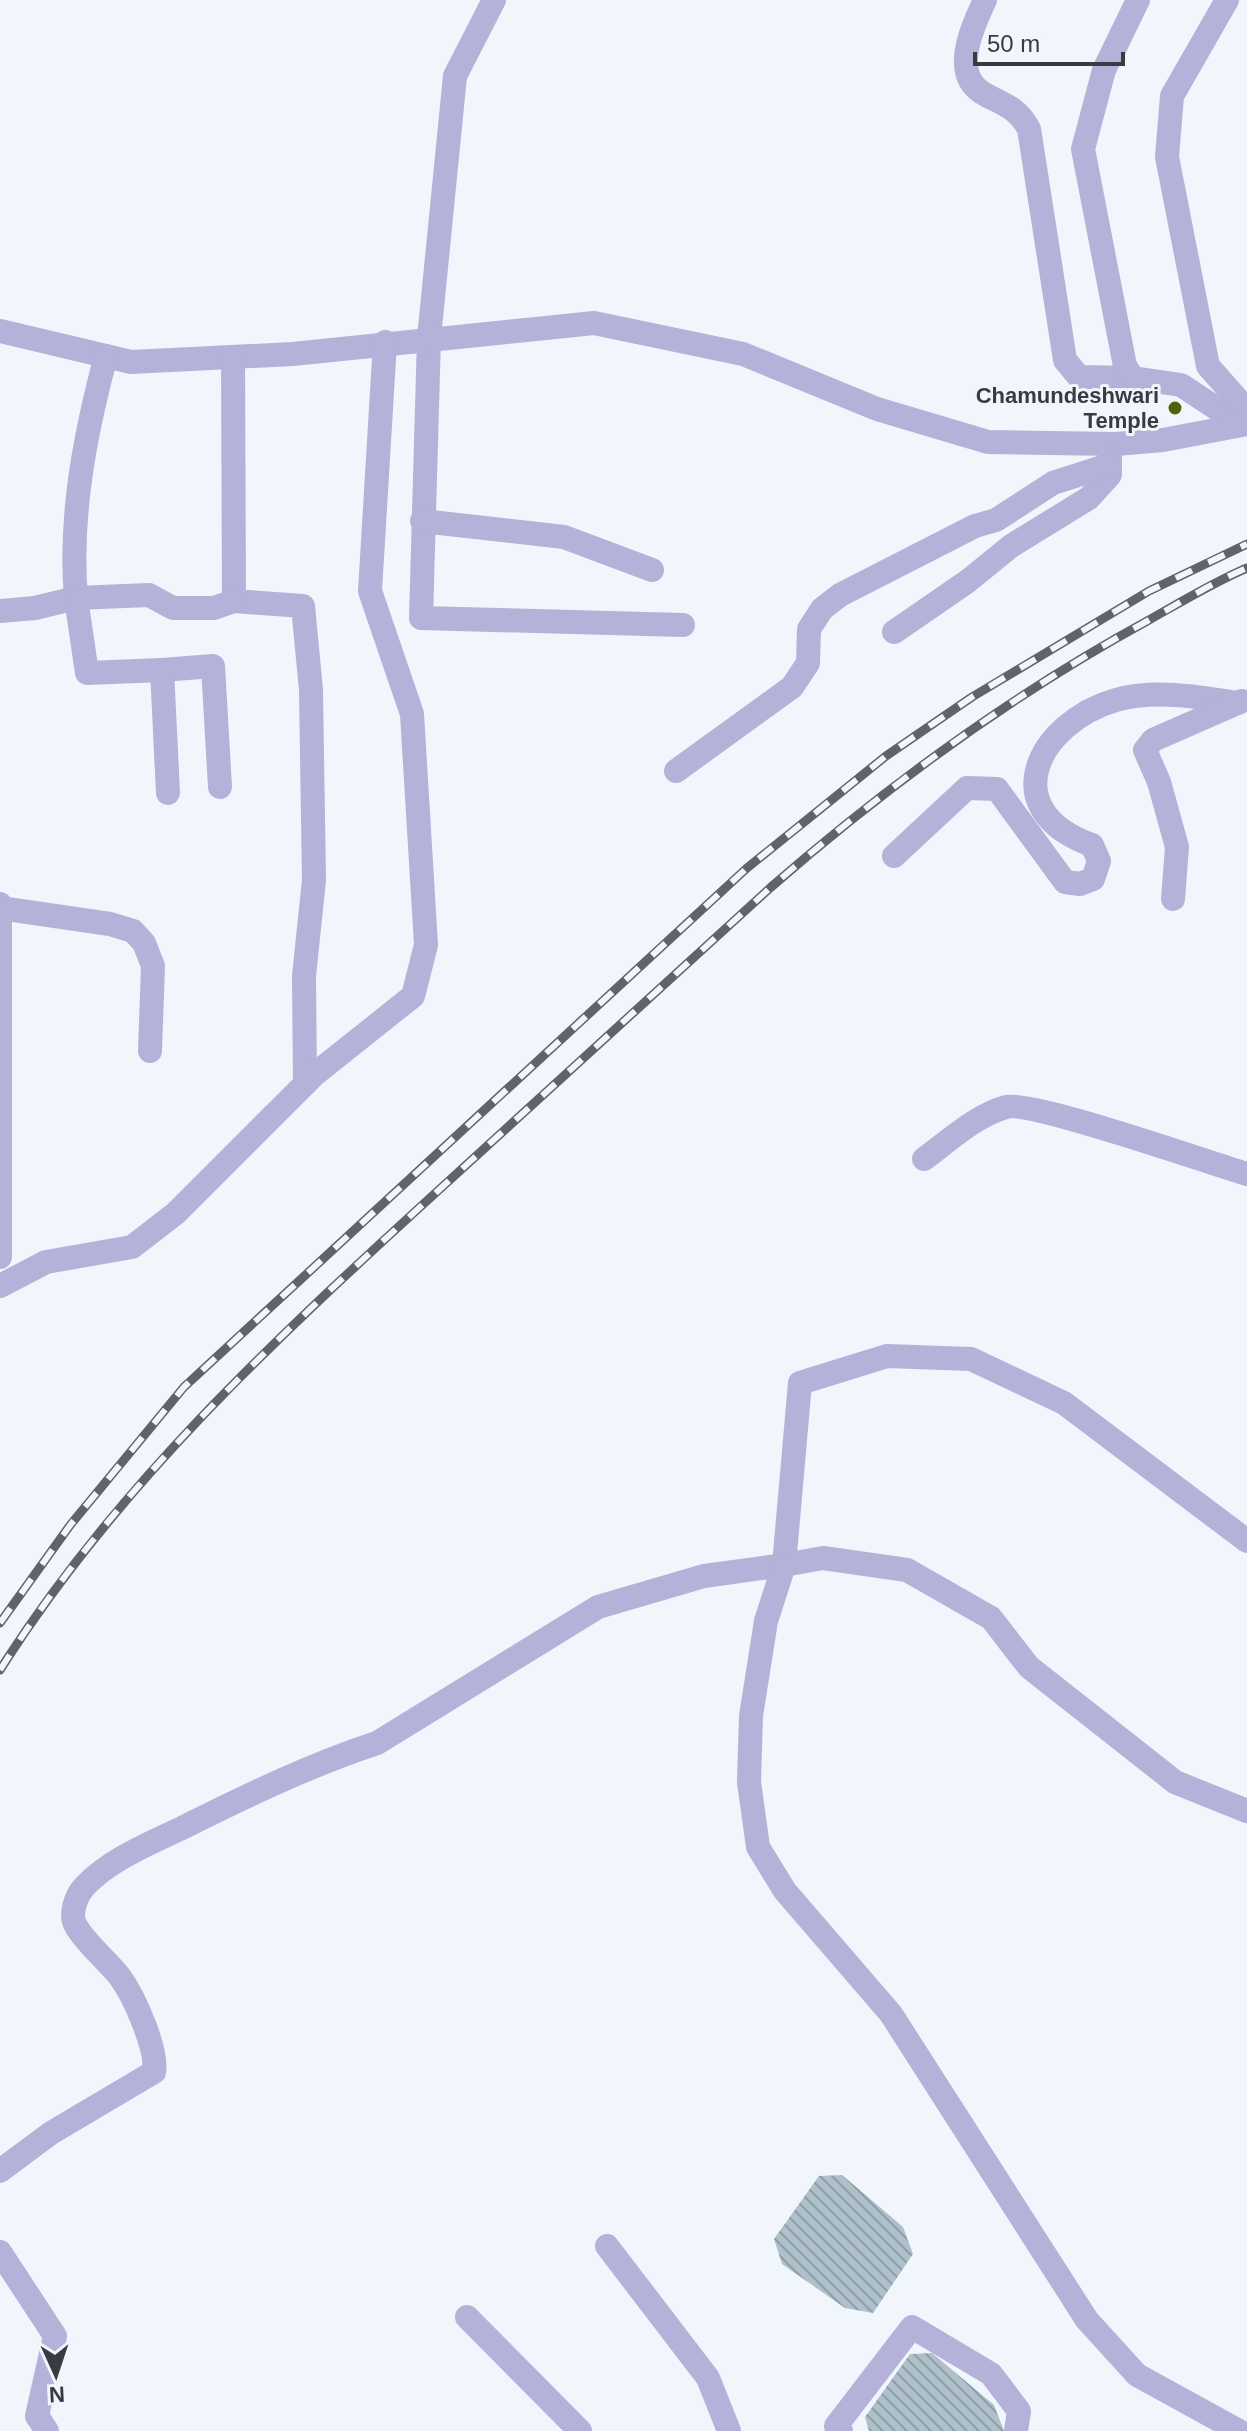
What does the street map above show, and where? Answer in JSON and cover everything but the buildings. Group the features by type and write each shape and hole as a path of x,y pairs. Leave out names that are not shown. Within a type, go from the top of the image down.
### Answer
{"street":[{"path":"494,0 455,76 429,338 421,618 683,625"},
{"path":"985,0 970,33 966,69 972,84 983,94 1021,114 1029,129 1065,360 1079,377 1133,378 1188,389 1222,412 1247,417"},
{"path":"1133,378 1122,351 1083,149 1104,70 1138,0"},
{"path":"1227,0 1172,96 1167,157 1208,366 1247,410"},
{"path":"0,331 131,362 293,354 385,342 594,323 743,354 877,409 988,442 1113,454"},
{"path":"0,1286 46,1262 132,1247 176,1213 305,1084 413,996 426,945 412,714 370,591 385,342"},
{"path":"106,356 92,411 71,549 87,673 213,666 220,787"},
{"path":"233,357 234,601"},
{"path":"1188,389 1208,366"},
{"path":"676,771 792,687 808,663 809,629 822,609 840,595 975,526 996,520 1053,483 1113,454 1163,440 1247,424"},
{"path":"894,632 968,581 1011,546 1089,498 1110,475 1113,454"},
{"path":"422,521 564,537 652,570"},
{"path":"0,611 35,608 76,598 149,595 173,608 214,608 234,601 303,606 311,690 314,880 304,976 305,1084"},
{"path":"162,670 168,793"},
{"path":"894,856 967,788 985,787 997,789 1021,817 1065,882 1080,884 1093,879 1099,861 1092,845 1067,835 1037,801 1034,784 1038,759 1053,738 1095,707 1120,699 1201,697 1242,700"},
{"path":"1173,899 1177,847 1159,782 1145,750 1153,740 1242,700"},
{"path":"0,1252 0,906 110,924 133,931 144,943 153,966 150,1051"},
{"path":"924,1159 975,1121 1010,1106 1070,1118 1247,1174"},
{"path":"1239,2431 1137,2375 1087,2320 891,2014 785,1891 758,1847 749,1782 751,1716 766,1621 784,1565 800,1383 887,1356 971,1359 1064,1403 1247,1541"},
{"path":"0,2171 51,2133 154,2072 156,2059 130,1995 120,1978 74,1924 74,1907 82,1889 103,1871 160,1839 339,1755 377,1743 598,1607 704,1576 823,1558 907,1570 991,1618 1029,1667 1175,1782 1247,1811"},
{"path":"607,2246 708,2378 729,2431"},
{"path":"0,2252 55,2336 37,2416 47,2431"},
{"path":"467,2317 580,2431"},
{"path":"841,2431 836,2426 912,2327 991,2374 1019,2411 1016,2431"}],"railway":[{"path":"0,1623 71,1524 184,1387 747,868 886,756 972,697 1149,591 1247,544"},
{"path":"0,1670 93,1540 145,1479 255,1363 371,1252 770,888 905,778 1000,710 1098,649 1247,568"}],"place":[{"name":"Chamundeshwari Temple","path":"1175,408"}]}
